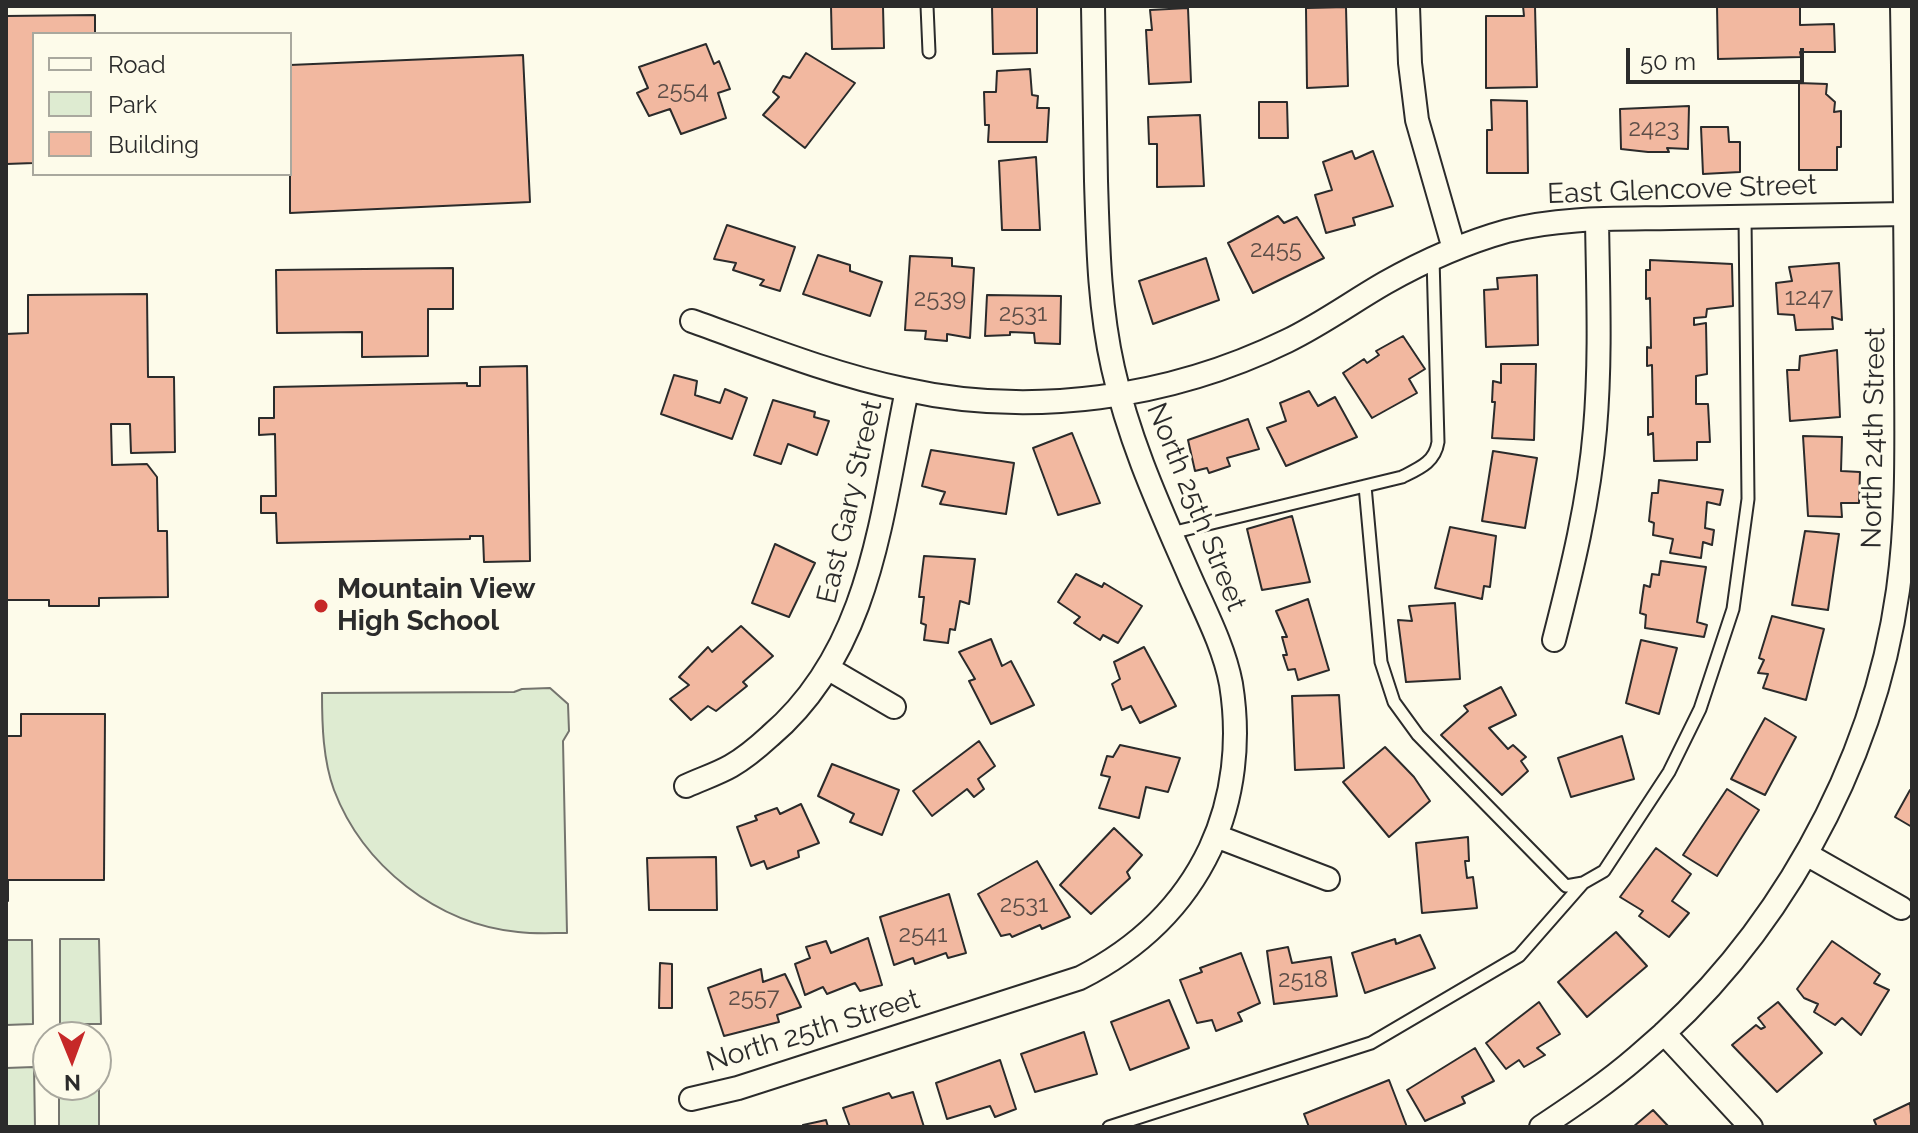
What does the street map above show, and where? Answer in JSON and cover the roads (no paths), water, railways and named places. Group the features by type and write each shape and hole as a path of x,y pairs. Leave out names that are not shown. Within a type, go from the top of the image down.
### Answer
{"street":[{"name":"North 25th Street","path":"691,1099 753,1083 1092,972 1128,950 1171,910 1189,887 1216,836 1226,807 1235,745 1230,683 1223,654 1136,450 1107,340 1100,287 1093,6"},
{"path":"1408,6 1410,63 1417,120 1444,254"},
{"name":"North 24th Street","path":"1541,1127 1611,1078 1664,1033 1699,998 1745,943 1806,854 1828,813 1863,727 1889,637 1898,591 1907,467 1902,6"},
{"name":"East Glencove Street","path":"692,321 839,373 907,390 974,399 1052,401 1119,394 1178,382 1261,353 1314,327 1383,284 1444,254 1479,239 1539,224 1597,220 1906,214"},
{"path":"1554,640 1578,544 1595,429 1599,354 1597,220"},
{"name":"East Gary Street","path":"686,786 732,765 756,749 793,715 829,669 850,630 865,586 907,390"},
{"path":"829,669 894,707"},
{"path":"1216,836 1328,879"},
{"path":"1806,854 1901,908"},
{"path":"1664,1033 1751,1127"}],"lane":[{"path":"927,6 929,52"},
{"path":"1109,1127 1371,1043 1519,956 1583,883 1604,871 1669,772 1700,709 1733,609 1748,499 1745,217"},
{"path":"1171,533 1402,477 1424,466 1436,453 1444,254"},
{"path":"1365,486 1381,662 1394,702 1418,735 1566,886 1583,883"}],"place":[{"name":"Mountain View High School","path":"321,606"}]}
